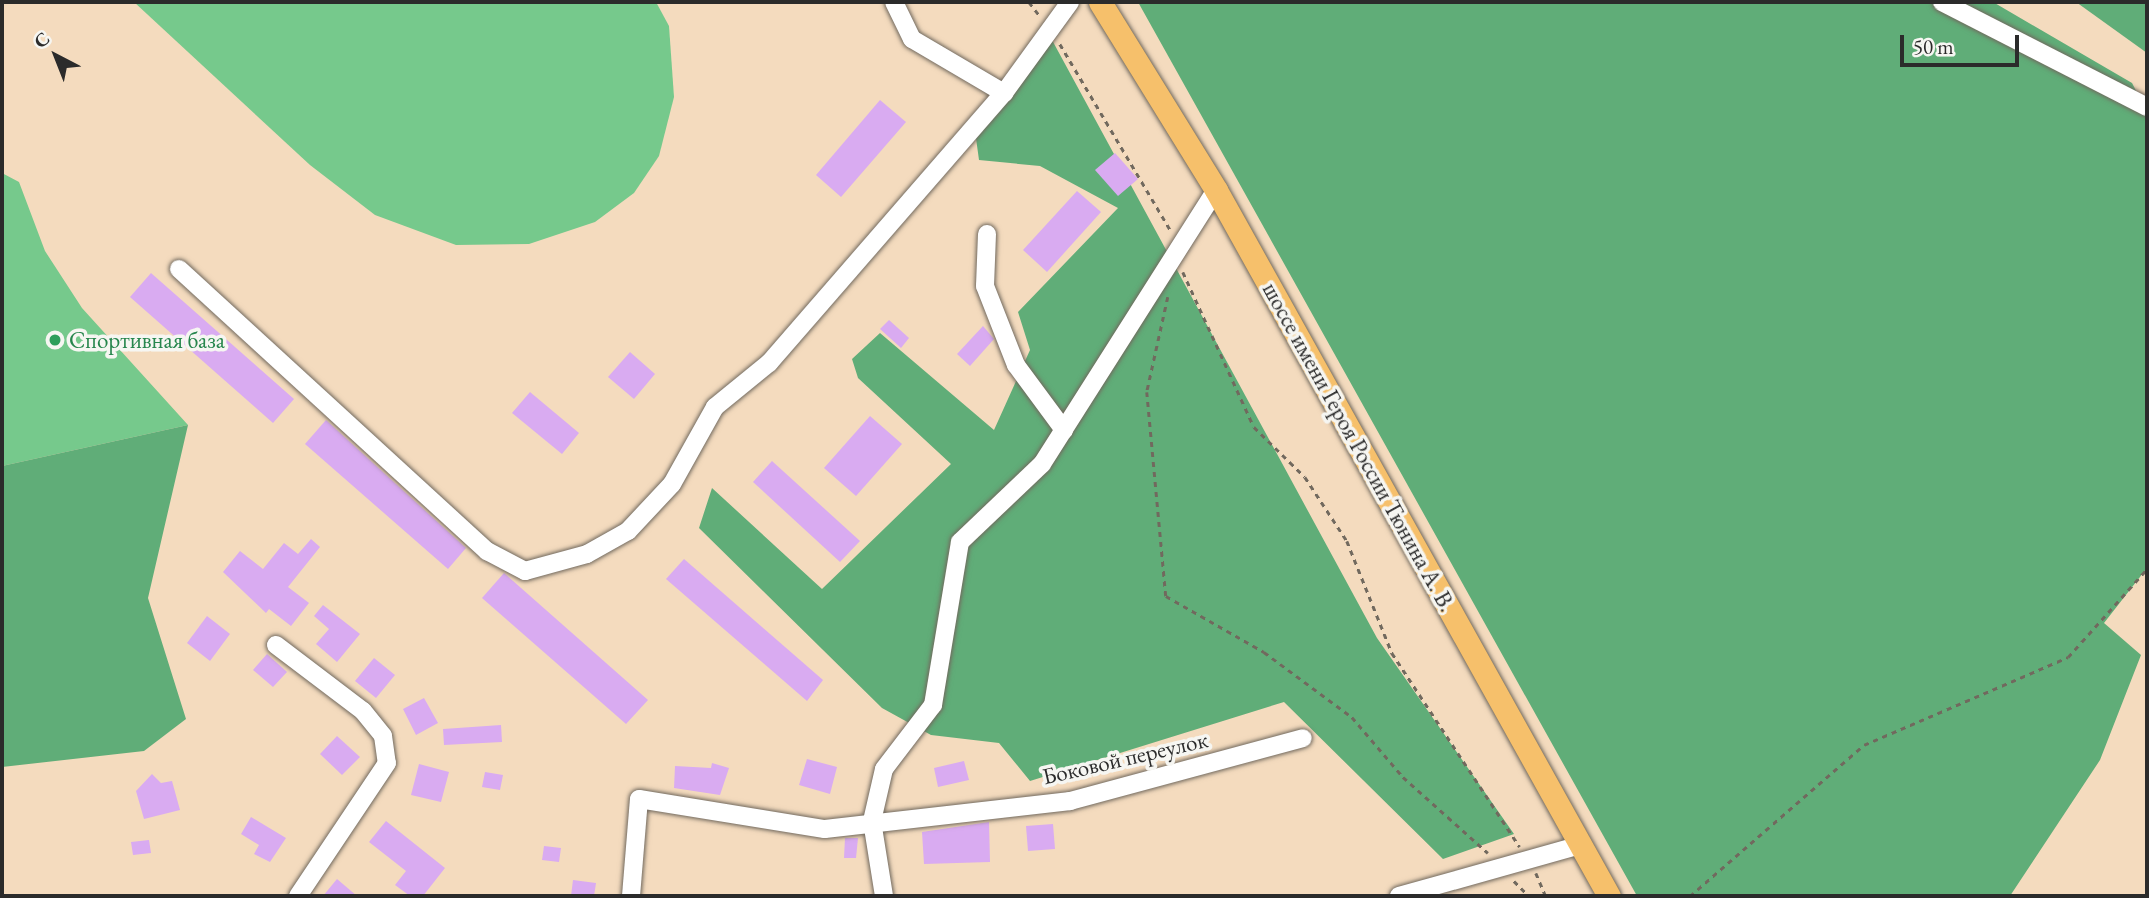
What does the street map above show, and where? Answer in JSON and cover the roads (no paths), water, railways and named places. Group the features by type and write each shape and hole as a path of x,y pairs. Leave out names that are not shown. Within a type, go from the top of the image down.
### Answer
{"main road":[{"name":"шоссе имени Героя России Тюнина А. В.","path":"1100,2 1216,190 1609,896"}],"street":[{"path":"894,2 912,38 1004,93"},
{"path":"179,269 487,551 525,570 587,554 628,531 672,484 715,407 769,363 1004,93 1070,2"},
{"path":"1942,2 2147,107"},
{"path":"884,896 872,821 884,769 933,705 960,542 1042,464 1216,190"},
{"path":"987,234 985,286 1016,365 1064,430"},
{"path":"276,645 363,711 383,736 387,763 298,896"},
{"name":"Боковой переулок","path":"631,896 639,799 825,829 872,821 1070,801 1303,738"},
{"path":"1399,896 1581,845"}],"place":[{"name":"Спортивная база","path":"55,340"}]}
